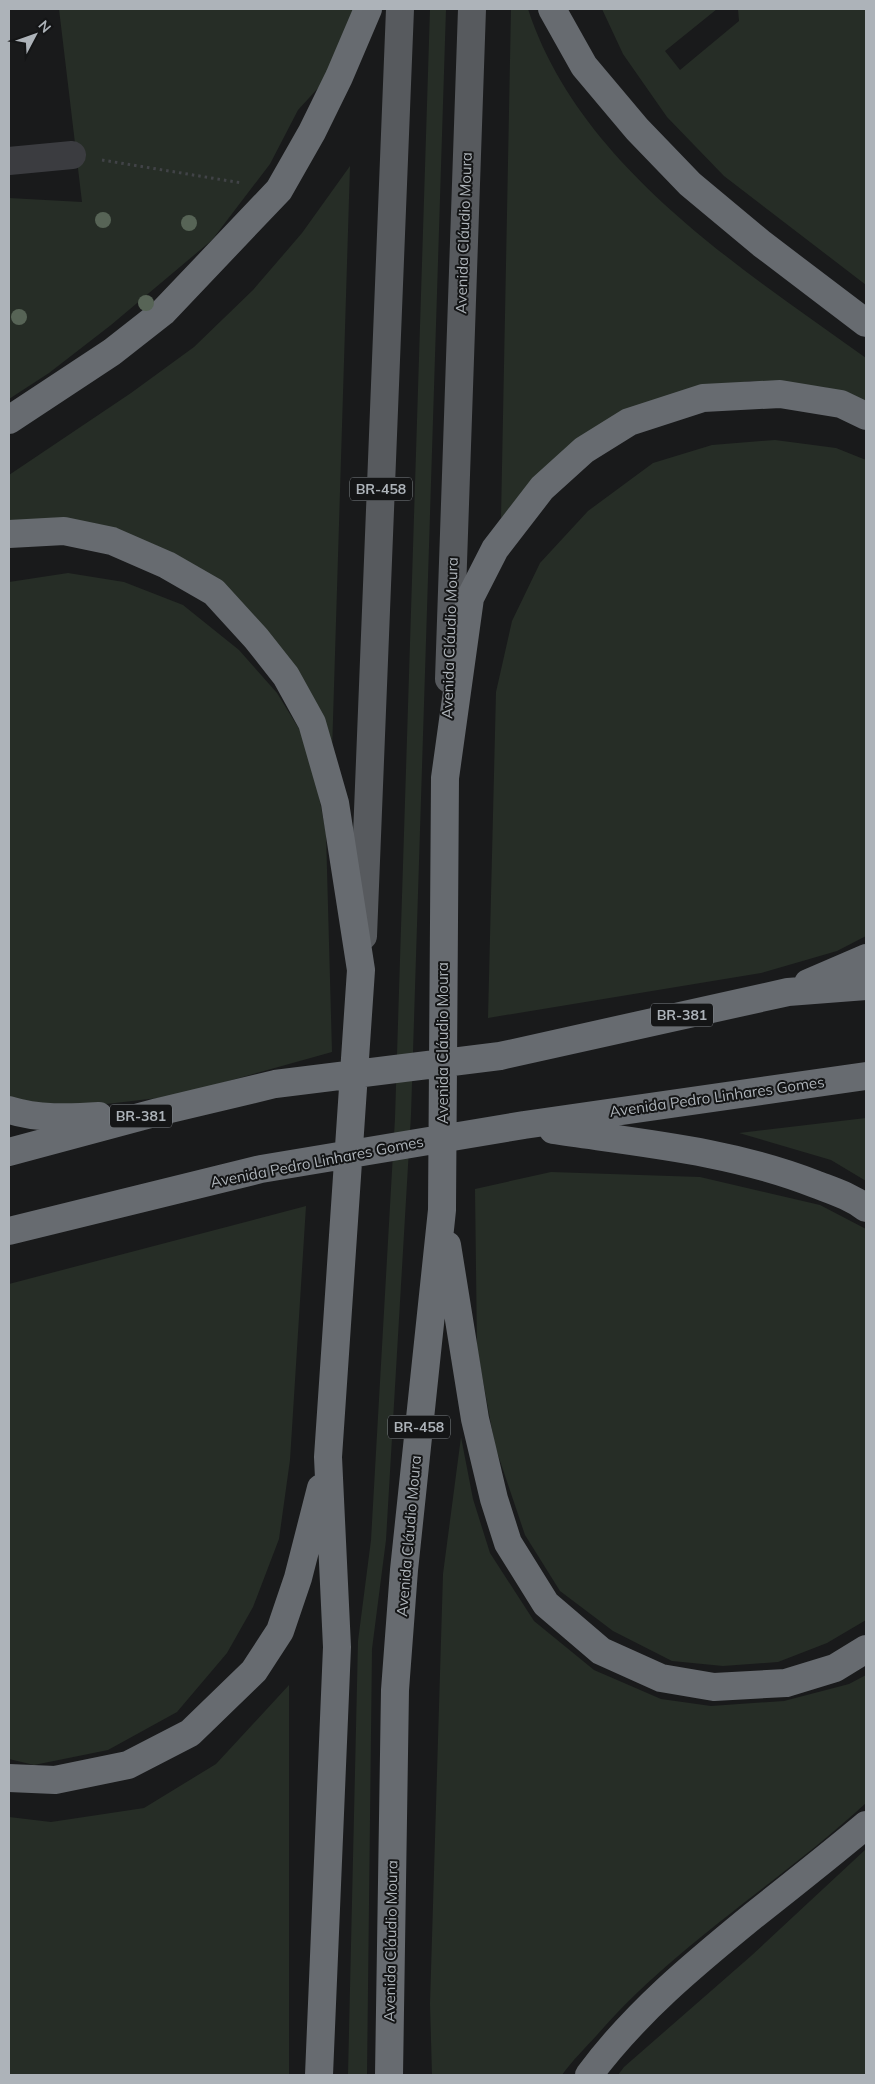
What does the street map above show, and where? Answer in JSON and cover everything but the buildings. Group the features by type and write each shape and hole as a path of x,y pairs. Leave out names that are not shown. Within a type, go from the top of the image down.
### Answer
{"highway":[{"path":"9,420 112,352 163,312 279,190 312,132 368,9"},
{"path":"552,9 584,66 637,129 690,184 762,244 866,322"},
{"path":"445,778 470,598 495,549 536,495 584,450 629,422 703,398 780,394 841,404 866,416"},
{"path":"9,534 64,531 112,541 167,566 214,592 256,638 286,676 312,723 335,803 361,970"},
{"name":"Avenida Cláudio Moura","path":"389,2075 395,1690 404,1570 442,1210 445,778"},
{"path":"788,992 866,958"},
{"name":"BR-458","path":"319,2075 337,1647 328,1457 361,970"},
{"name":"BR-381","path":"9,1152 158,1112 275,1084 500,1056 788,992 866,986"},
{"name":"Avenida Pedro Linhares Gomes","path":"9,1230 261,1169 524,1125 866,1076"},
{"path":"9,1110 64,1119 158,1112"},
{"path":"524,1125 707,1153 788,1174 854,1199 866,1208"},
{"path":"442,1210 475,1419 494,1499 508,1543 546,1604 601,1652 661,1678 714,1687 786,1683 835,1668 866,1649"},
{"path":"9,1245 49,1220"},
{"path":"9,1778 55,1780 128,1765 190,1733 254,1671 280,1632 298,1578 328,1457"},
{"path":"589,2075 607,2051 647,2007 696,1963 866,1825"}],"main road":[{"name":"BR-458","path":"361,970 400,9"},
{"name":"Avenida Cláudio Moura","path":"445,778 472,9"}],"street":[{"path":"9,161 72,155"}],"path":[{"path":"72,155 279,190"}],"shaded area":[{"path":"59,9 355,9 330,75 298,110 270,164 212,240 111,325 49,373 9,399 9,198 82,202"},
{"path":"430,9 446,9 411,1115 386,1540 372,1649 367,2075 348,2075 358,1641 371,1540 395,1118"},
{"path":"511,9 528,9 552,65 584,117 624,164 669,208 717,249 866,358 866,401 824,387 750,381 679,394 549,469 501,518"},
{"path":"602,9 717,9 665,51 680,70 739,21 738,9 866,9 866,285 724,176 667,117 623,54"},
{"path":"350,166 332,752 296,670 164,563 59,541 9,547 9,475 131,393 194,347 253,290 302,233"},
{"path":"775,440 836,448 866,460 866,936 837,951 761,973 488,1018 496,692 512,621 540,563 588,511 653,463 712,445"},
{"path":"68,573 124,582 183,605 239,650 277,693 309,745 326,833 332,1052 175,1096 89,1106 9,1101 9,582"},
{"path":"866,1118 866,1181 831,1160 739,1133"},
{"path":"551,1172 700,1177 820,1205 866,1229 866,1620 827,1643 778,1662 723,1666 672,1661 613,1631 560,1591 525,1535 495,1446 477,1348 475,1189"},
{"path":"306,1206 290,1460 279,1539 253,1607 227,1653 177,1712 108,1750 34,1765 9,1759 9,1284"},
{"path":"461,1437 473,1499 490,1553 534,1621 594,1670 661,1699 711,1706 784,1701 849,1684 866,1675 866,1803 660,1972 627,2002 562,2075 432,2075 430,2004 443,1574"},
{"path":"289,1685 289,2075 9,2075 9,1817 51,1822 144,1808 216,1764"},
{"path":"866,1849 866,2075 618,2075 624,2067 751,1956"}]}
